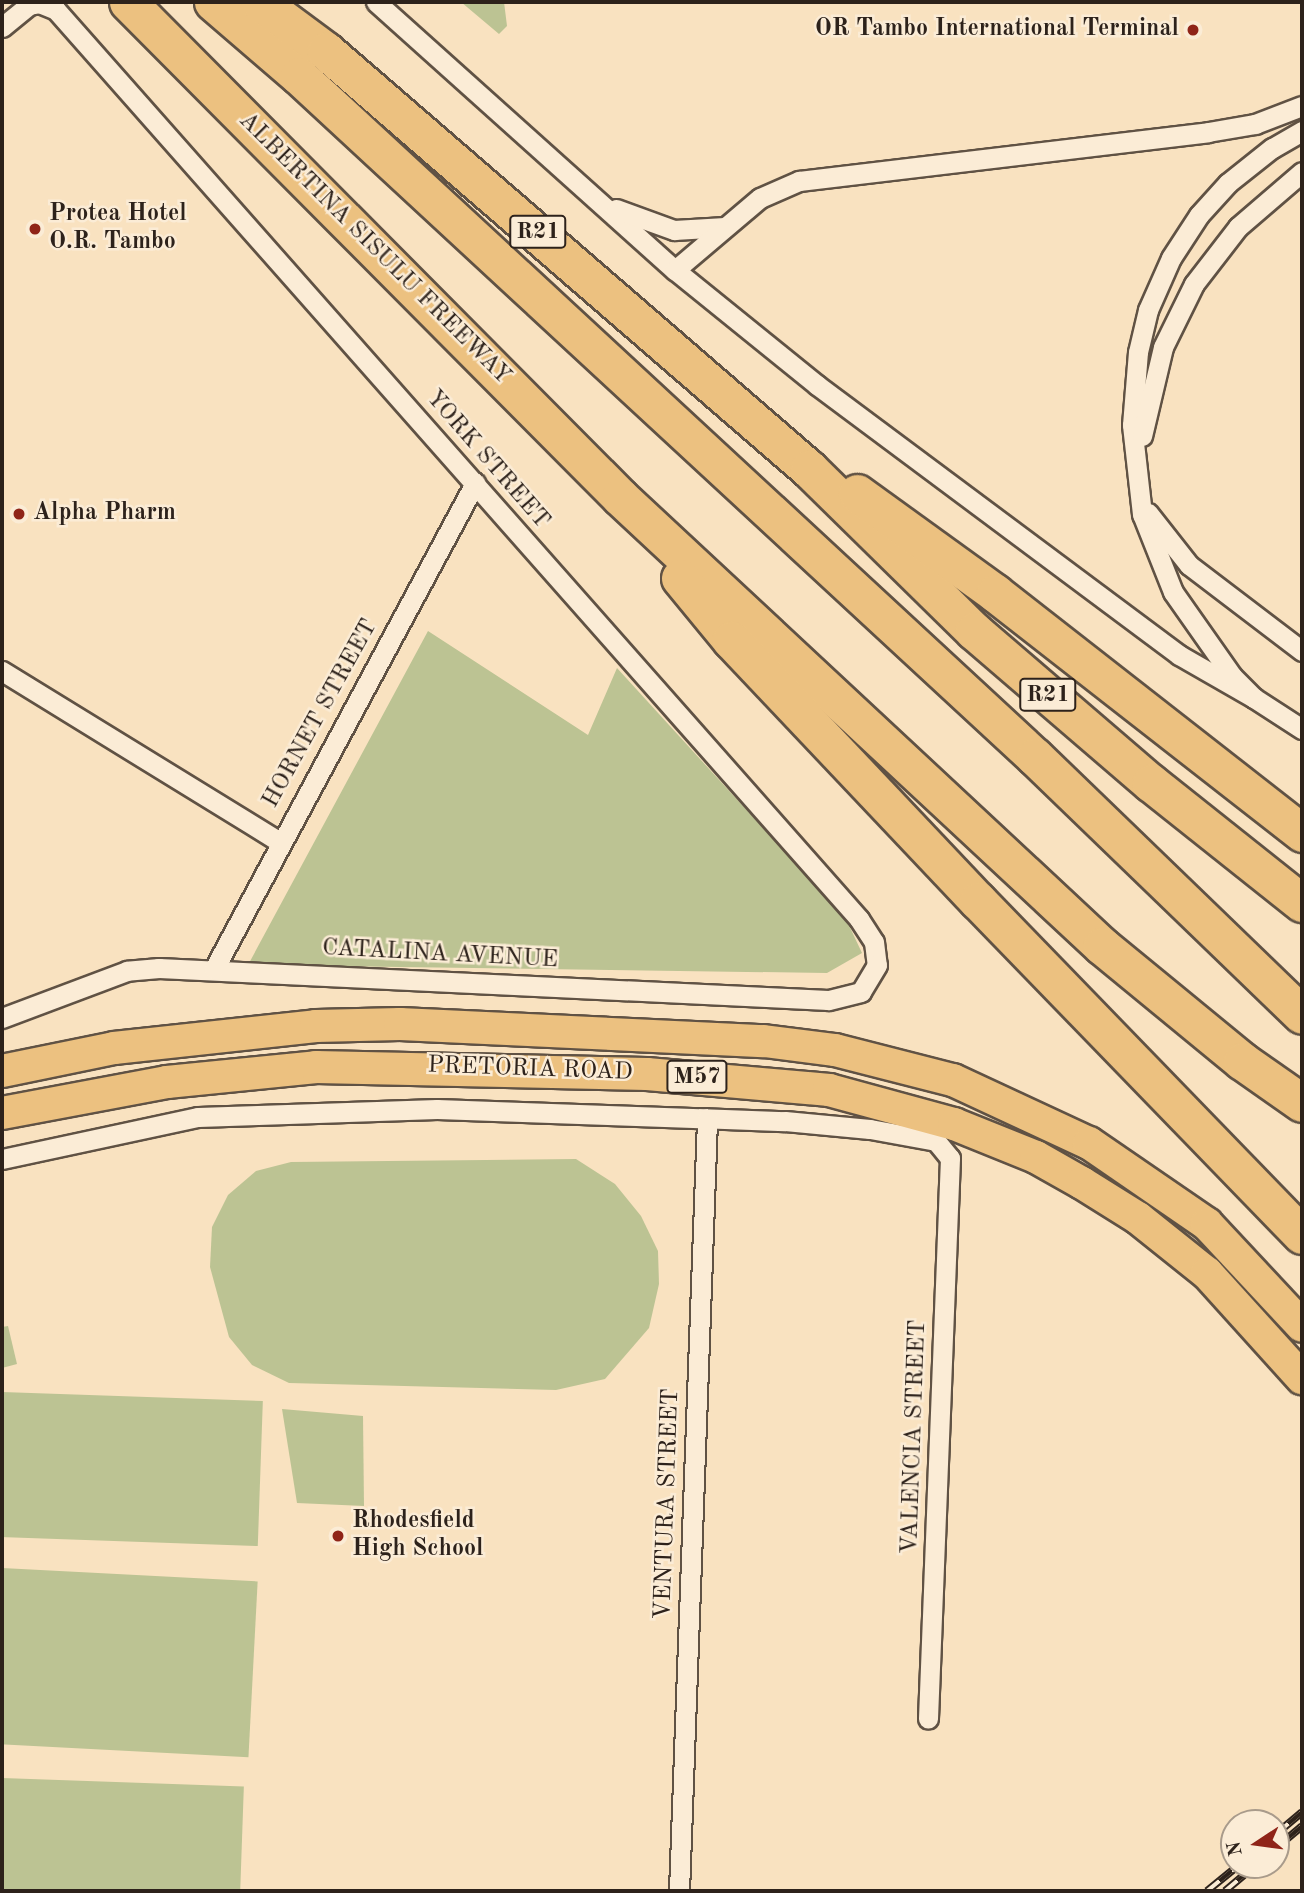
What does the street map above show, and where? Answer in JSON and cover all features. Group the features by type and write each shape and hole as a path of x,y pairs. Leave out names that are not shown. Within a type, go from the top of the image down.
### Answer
{"highway":[{"name":"ALBERTINA SISULU FREEWAY","path":"128,2 620,497"},
{"path":"213,2 360,132 1035,757 1302,1015"},
{"name":"R21","path":"260,2 337,60 809,469 974,631 1151,783 1302,903"},
{"path":"809,469 852,490 995,593 1302,833"},
{"path":"620,497 1102,946 1242,1062 1302,1103"},
{"path":"620,497 732,640 1302,1235"}],"main road":[{"name":"PRETORIA ROAD","path":"2,1071 114,1048 316,1026 413,1024 764,1041 835,1050 953,1080 1089,1143 1207,1224 1302,1326"},
{"name":"PRETORIA ROAD","path":"2,1113 167,1082 316,1067 647,1074 829,1090 965,1128 1082,1183 1138,1218 1207,1273 1302,1378"}],"street":[{"path":"376,2 608,206 675,270 817,385 1179,655 1254,698 1302,730"},
{"name":"YORK STREET","path":"2,27 29,5 39,3 56,10 859,919 874,942 874,976"},
{"path":"675,270 760,198 799,181 1208,132 1255,124 1302,106"},
{"path":"1254,698 1214,656 1180,604 1156,556 1138,492 1134,393 1146,320 1160,279 1199,215 1227,183 1272,148 1302,131"},
{"path":"1302,172 1238,227 1179,310 1151,389 1138,492 1189,565 1302,651"},
{"path":"608,206 674,230 725,227"},
{"name":"HORNET STREET","path":"214,969 279,842 475,483"},
{"path":"2,671 279,842"},
{"name":"CATALINA AVENUE","path":"2,1018 127,971 214,969 828,1000 851,998 868,986 874,976"},
{"path":"2,1159 198,1117 437,1109 707,1119"},
{"name":"VALENCIA STREET","path":"707,1119 870,1129 936,1141 950,1158 928,1718"},
{"name":"VENTURA STREET","path":"679,1891 707,1119"}],"green space":[{"path":"461,2 504,2 507,26 499,34"},
{"path":"428,631 588,735 617,668 846,919 862,953 827,973 248,965"},
{"path":"576,1159 615,1184 641,1216 658,1251 659,1284 649,1328 605,1379 556,1390 289,1383 252,1365 229,1337 210,1267 212,1227 228,1195 256,1171 291,1162"},
{"path":"8,1326 17,1364 2,1368 2,1327"},
{"path":"2,1392 263,1401 258,1546 2,1537"},
{"path":"282,1409 363,1416 364,1506 297,1503"},
{"path":"2,1568 258,1581 248,1757 2,1744"},
{"path":"2,1778 244,1786 240,1891 2,1891"}],"railway":[{"path":"1290,1822 1302,1812"},
{"path":"1290,1836 1302,1826"},
{"path":"1207,1891 1222,1879"},
{"path":"1225,1891 1239,1879"}],"place":[{"name":"OR Tambo International Terminal","path":"1193,30"},
{"name":"Protea Hotel O.R. Tambo","path":"35,229"},
{"name":"Alpha Pharm","path":"19,514"},
{"name":"Rhodesfield High School","path":"338,1536"}]}
